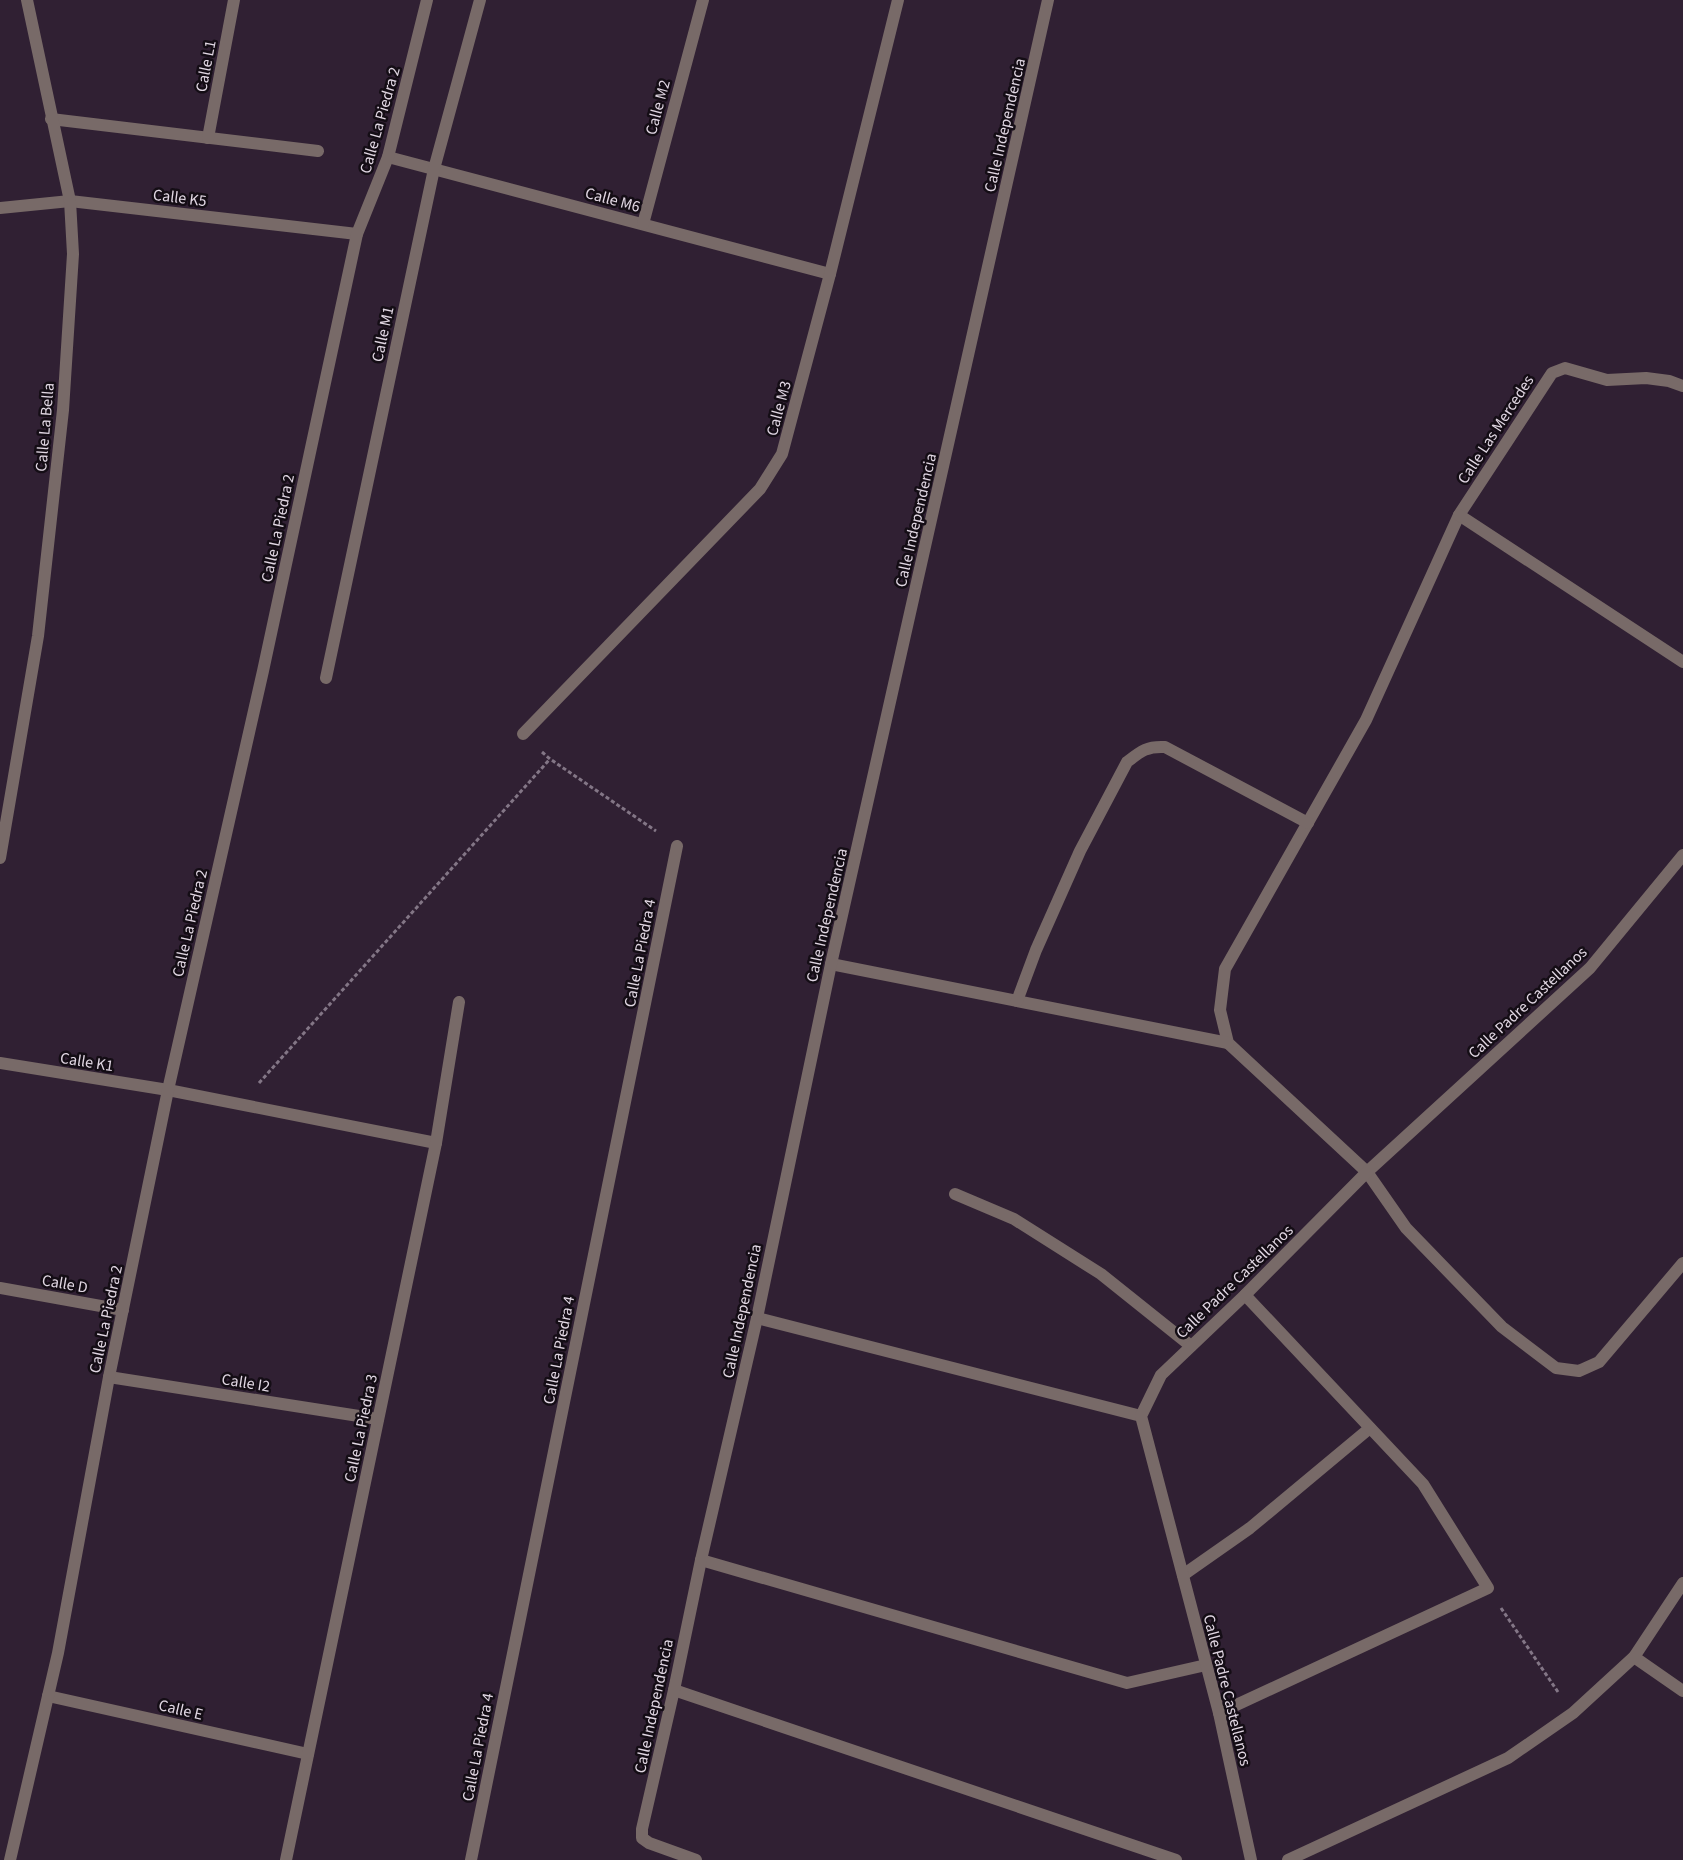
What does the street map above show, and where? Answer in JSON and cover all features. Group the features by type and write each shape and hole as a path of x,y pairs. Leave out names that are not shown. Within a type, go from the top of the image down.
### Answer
{"street":[{"name":"Calle La Bella","path":"0,858 38,636 63,410 73,254 70,200 51,119 27,0"},
{"name":"Calle L1","path":"208,138 234,0"},
{"name":"Calle La Piedra 2","path":"10,1860 58,1653 109,1377 168,1090 263,671 357,234 388,157 427,0"},
{"name":"Calle M1","path":"326,678 434,169 480,0"},
{"name":"Calle M2","path":"643,224 703,0"},
{"name":"Calle M3","path":"523,734 760,489 782,454 830,274 898,0"},
{"name":"Calle Independencia","path":"696,1860 649,1843 642,1838 642,1829 701,1560 757,1318 831,964 1048,0"},
{"path":"51,119 318,151"},
{"name":"Calle M6","path":"388,157 830,274"},
{"name":"Calle K5","path":"0,208 70,200 357,234"},
{"name":"Calle Las Mercedes","path":"1228,1043 1220,1010 1225,969 1366,720 1458,515 1552,373 1565,368 1607,380 1646,378 1669,381 1683,386"},
{"path":"1458,515 1683,662"},
{"path":"1017,1001 1036,950 1080,851 1127,762 1139,752 1152,746 1165,747 1308,823"},
{"name":"Calle La Piedra 4","path":"471,1860 677,846"},
{"name":"Calle Padre Castellanos","path":"1251,1860 1219,1713 1141,1416 1161,1375 1245,1295 1367,1172 1590,968 1683,855"},
{"path":"831,964 1228,1043 1367,1172 1406,1228 1502,1327 1556,1368 1579,1371 1599,1362 1683,1263"},
{"name":"Calle La Piedra 3","path":"286,1860 436,1143 459,1002"},
{"name":"Calle K1","path":"0,1063 168,1090 436,1143"},
{"path":"955,1194 1014,1219 1101,1274 1191,1346"},
{"name":"Calle D","path":"0,1288 123,1310"},
{"path":"1219,1713 1488,1588 1423,1484 1245,1295"},
{"path":"757,1318 1141,1416"},
{"name":"Calle I2","path":"109,1377 378,1419"},
{"path":"1183,1575 1250,1528 1370,1428"},
{"path":"701,1560 1127,1683 1206,1664"},
{"path":"1288,1860 1508,1758 1573,1713 1634,1657 1683,1583"},
{"path":"1634,1657 1683,1691"},
{"path":"674,1690 1176,1860"},
{"name":"Calle E","path":"48,1696 308,1754"}],"path":[{"path":"523,734 550,759 677,846"},
{"path":"240,1105 550,759"},
{"path":"1488,1588 1573,1713"}]}
